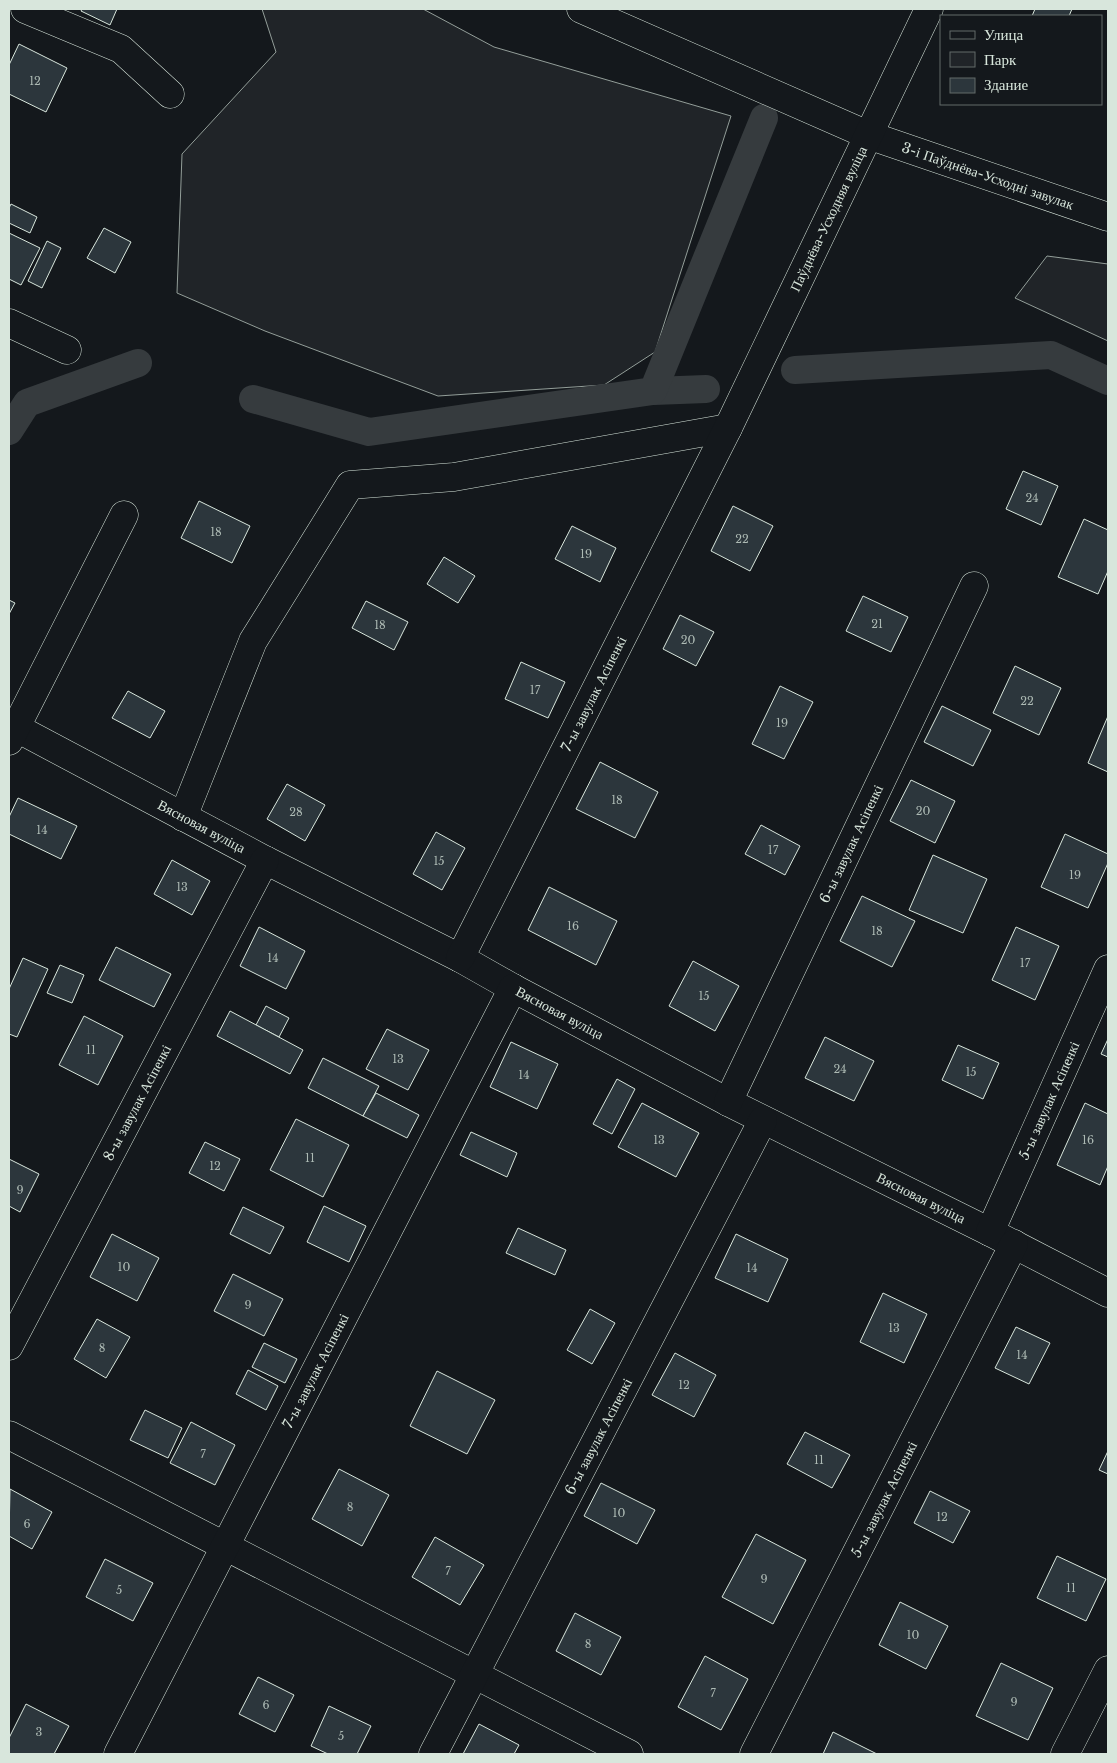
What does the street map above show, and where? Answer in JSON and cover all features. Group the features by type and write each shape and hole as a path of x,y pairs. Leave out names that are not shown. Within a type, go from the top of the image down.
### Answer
{"street":[{"path":"25,9 121,49 170,94"},
{"name":"3-і Паўднёва-Усходні завулак","path":"581,9 868,135 1108,217"},
{"name":"Паўднёва-Усходняя вуліца","path":"728,428 929,9"},
{"path":"9,323 67,350"},
{"path":"183,817 253,641 350,485 454,477 728,428"},
{"name":"7-ы завулак Асіпенкі","path":"460,958 728,428"},
{"path":"11,731 124,515"},
{"name":"6-ы завулак Асіпенкі","path":"728,1102 974,586"},
{"name":"Вясновая вуліца","path":"11,731 460,958 728,1102 1014,1244 1108,1294"},
{"name":"8-ы завулак Асіпенкі","path":"9,1346 265,860"},
{"name":"5-ы завулак Асіпенкі","path":"990,1232 1108,969"},
{"name":"7-ы завулак Асіпенкі","path":"118,1754 513,988"},
{"name":"6-ы завулак Асіпенкі","path":"433,1754 763,1120"},
{"name":"5-ы завулак Асіпенкі","path":"754,1754 1014,1244"},
{"path":"9,1435 629,1754"},
{"path":"1065,1754 1108,1670"}],"green space":[{"path":"262,9 423,9 494,47 731,116 655,352 604,385 438,396 265,331 177,293 182,154 276,52"},
{"path":"1047,256 1108,264 1108,341 1015,298"}],"building":[{"path":"82,9 117,9 110,25 81,11"},
{"path":"1035,9 1072,9 1069,15 1032,15"},
{"path":"19,44 67,68 46,112 9,94 9,65"},
{"path":"11,204 37,217 30,233 9,223 9,208"},
{"path":"104,228 131,242 115,273 87,258"},
{"path":"9,233 40,248 21,285 9,279"},
{"path":"47,241 61,248 42,288 28,281"},
{"path":"1023,471 1058,486 1041,525 1006,509"},
{"path":"199,501 250,526 232,563 181,538"},
{"path":"733,506 773,526 750,571 711,551"},
{"path":"1084,519 1108,530 1108,571 1098,594 1058,577"},
{"path":"572,526 616,548 600,582 555,559"},
{"path":"444,557 475,576 458,603 427,584"},
{"path":"863,596 908,617 891,652 846,631"},
{"path":"9,600 15,603 9,614"},
{"path":"366,601 408,622 394,650 352,628"},
{"path":"680,615 714,632 696,666 663,649"},
{"path":"521,662 565,682 548,718 505,699"},
{"path":"1015,666 1061,688 1039,735 993,713"},
{"path":"780,686 813,702 784,759 752,744"},
{"path":"128,691 165,711 150,738 112,718"},
{"path":"942,706 991,730 973,766 924,742"},
{"path":"1108,716 1108,772 1088,763"},
{"path":"600,762 658,792 635,838 576,809"},
{"path":"911,780 955,801 935,843 890,821"},
{"path":"287,784 325,805 305,841 267,819"},
{"path":"18,798 77,826 61,859 9,834 9,817"},
{"path":"761,825 800,846 785,875 745,854"},
{"path":"436,832 465,848 442,890 413,874"},
{"path":"1065,834 1108,854 1108,863 1088,908 1041,887"},
{"path":"933,855 987,879 963,933 909,910"},
{"path":"172,860 210,881 192,915 154,894"},
{"path":"549,887 617,921 596,965 528,930"},
{"path":"862,896 915,921 892,967 840,941"},
{"path":"259,927 305,951 286,989 240,966"},
{"path":"1016,927 1059,946 1035,1000 992,980"},
{"path":"116,947 171,974 154,1007 99,980"},
{"path":"23,958 48,969 17,1037 9,1034 9,989"},
{"path":"693,961 739,986 715,1031 669,1006"},
{"path":"60,965 84,975 72,1003 47,993"},
{"path":"266,1006 289,1018 279,1037 256,1025"},
{"path":"230,1011 303,1050 290,1074 217,1036"},
{"path":"84,1016 123,1036 98,1085 59,1065"},
{"path":"387,1029 429,1050 408,1090 366,1069"},
{"path":"825,1037 874,1061 854,1101 805,1078"},
{"path":"1108,1039 1108,1057 1101,1054"},
{"path":"511,1042 558,1064 537,1109 490,1087"},
{"path":"958,1045 999,1063 983,1099 942,1080"},
{"path":"323,1058 379,1086 363,1116 308,1088"},
{"path":"617,1079 635,1089 612,1134 593,1124"},
{"path":"376,1093 419,1115 407,1138 363,1116"},
{"path":"642,1103 699,1133 676,1177 618,1147"},
{"path":"1085,1103 1108,1114 1108,1166 1100,1185 1057,1165"},
{"path":"296,1119 349,1145 323,1197 270,1170"},
{"path":"471,1132 517,1153 507,1177 460,1155"},
{"path":"205,1142 240,1159 224,1191 189,1173"},
{"path":"9,1159 39,1174 20,1212 9,1206"},
{"path":"324,1206 366,1226 349,1262 307,1242"},
{"path":"243,1207 284,1227 270,1254 230,1234"},
{"path":"518,1228 566,1250 555,1275 506,1253"},
{"path":"112,1234 159,1258 137,1301 90,1277"},
{"path":"736,1234 788,1259 768,1302 715,1278"},
{"path":"233,1274 283,1299 264,1336 214,1311"},
{"path":"883,1293 927,1314 904,1363 860,1342"},
{"path":"590,1309 615,1323 592,1364 567,1350"},
{"path":"97,1319 130,1337 106,1378 74,1359"},
{"path":"1016,1327 1050,1343 1029,1384 995,1368"},
{"path":"264,1343 297,1359 285,1383 252,1367"},
{"path":"675,1353 716,1375 694,1417 652,1395"},
{"path":"248,1370 278,1386 266,1410 236,1394"},
{"path":"437,1371 495,1400 467,1454 410,1426"},
{"path":"145,1410 182,1428 168,1458 130,1440"},
{"path":"191,1422 235,1445 215,1485 170,1463"},
{"path":"805,1432 850,1455 832,1488 787,1464"},
{"path":"1108,1451 1108,1474 1099,1470"},
{"path":"339,1469 389,1495 362,1546 312,1519"},
{"path":"601,1483 655,1510 637,1544 584,1516"},
{"path":"10,1489 52,1512 32,1549 9,1536"},
{"path":"930,1491 970,1511 953,1543 914,1523"},
{"path":"756,1534 806,1560 773,1624 722,1597"},
{"path":"435,1537 484,1565 460,1605 412,1577"},
{"path":"1057,1556 1106,1579 1086,1621 1037,1598"},
{"path":"105,1559 153,1583 133,1621 86,1597"},
{"path":"900,1602 948,1626 926,1669 879,1645"},
{"path":"575,1613 621,1637 601,1675 556,1651"},
{"path":"705,1656 748,1679 721,1730 678,1707"},
{"path":"1001,1663 1053,1688 1028,1740 976,1716"},
{"path":"258,1677 294,1695 275,1732 239,1714"},
{"path":"26,1704 69,1726 54,1754 9,1754 9,1738"},
{"path":"329,1706 371,1726 357,1754 328,1754 311,1746"},
{"path":"479,1724 519,1745 514,1754 463,1754"},
{"path":"833,1732 877,1754 823,1754"}],"waterway":[{"path":"253,399 369,432 653,391 764,118"},
{"path":"795,370 1051,355 1108,381"},
{"path":"9,431 27,403 138,363"},
{"path":"653,391 706,389"}]}
